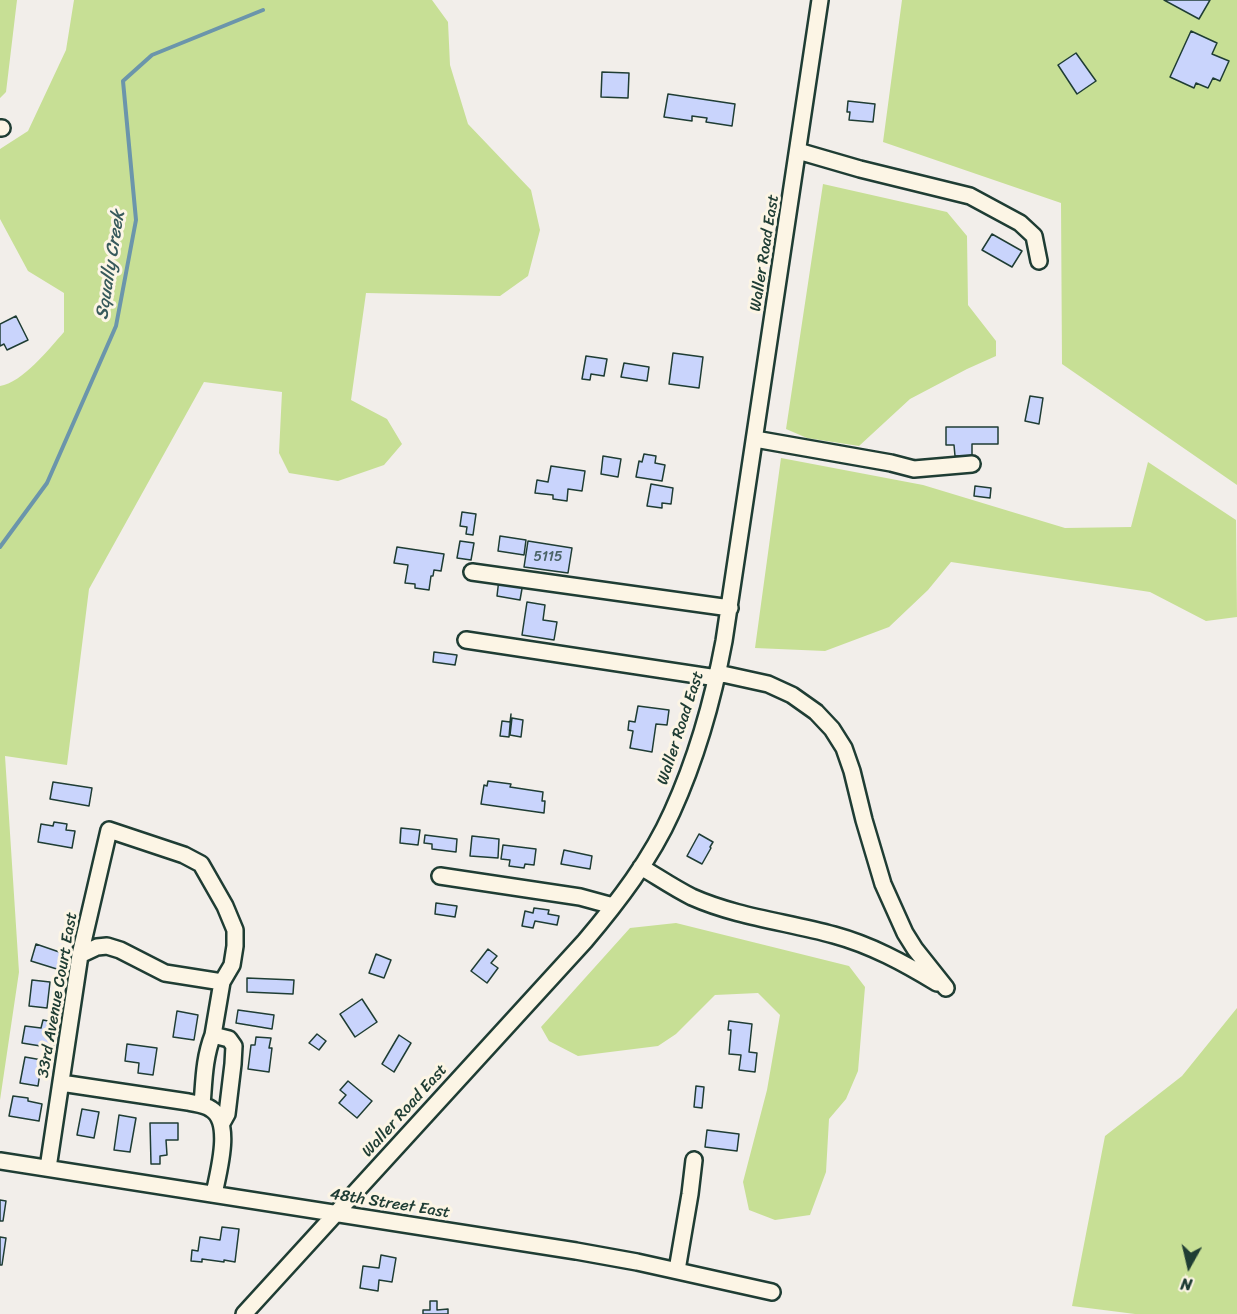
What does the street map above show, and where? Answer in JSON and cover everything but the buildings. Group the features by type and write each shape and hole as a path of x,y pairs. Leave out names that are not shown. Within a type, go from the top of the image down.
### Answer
{"street":[{"name":"Waller Road East","path":"244,1314 577,950 641,867 672,813 694,759 718,675 730,608 820,0"},
{"path":"798,151 970,196 1020,223 1034,236 1039,261"},
{"path":"755,439 914,469 972,464"},
{"path":"472,572 730,608"},
{"path":"466,640 768,684 792,695 816,712 832,729 844,748 883,884 910,941 946,988 906,964 871,947 834,935 738,913 692,897 641,867"},
{"name":"33rd Avenue Court East","path":"48,1168 80,955 109,830 184,855 201,864 225,906 235,930 232,965 222,982"},
{"path":"440,876 580,897 613,906"},
{"path":"80,955 97,947 107,946 120,950 165,973 222,982 213,1035 205,1060 202,1105"},
{"path":"213,1035 229,1038 234,1046 227,1114 220,1119"},
{"path":"61,1083 202,1105 213,1110 220,1119 222,1142 214,1194"},
{"path":"677,1270 694,1160"},
{"name":"48th Street East","path":"0,1161 576,1251 677,1270 772,1292"}],"green space":[{"path":"0,0 17,0 6,92 0,98"},
{"path":"74,0 432,0 448,22 450,65 468,124 531,190 540,230 528,276 500,296 366,293 351,400 387,419 402,444 384,465 338,481 289,473 279,453 282,392 204,382 89,589 67,765 5,756 19,972 0,1100 0,386 8,384 26,372 64,332 64,293 28,271 0,219 0,149 28,131 66,50"},
{"path":"902,0 1237,0 1237,485 1062,364 1061,203 883,142"},
{"path":"823,184 947,212 967,236 968,305 996,341 996,356 910,399 859,446 807,438 786,429"},
{"path":"781,458 923,485 1065,528 1131,527 1148,462 1236,520 1237,617 1206,621 1150,592 951,562 928,590 889,627 825,651 755,648"},
{"path":"676,923 849,966 865,987 858,1071 846,1099 829,1119 826,1172 810,1215 775,1220 749,1210 743,1182 767,1090 780,1015 758,993 715,995 676,1034 658,1046 578,1056 549,1041 541,1027 630,928"},
{"path":"1237,1008 1237,1314 1135,1314 1072,1306 1105,1136 1182,1076"}],"waterway":[{"name":"Squally Creek","path":"0,547 47,483 116,326 136,220 123,81 152,55 263,10"}]}
